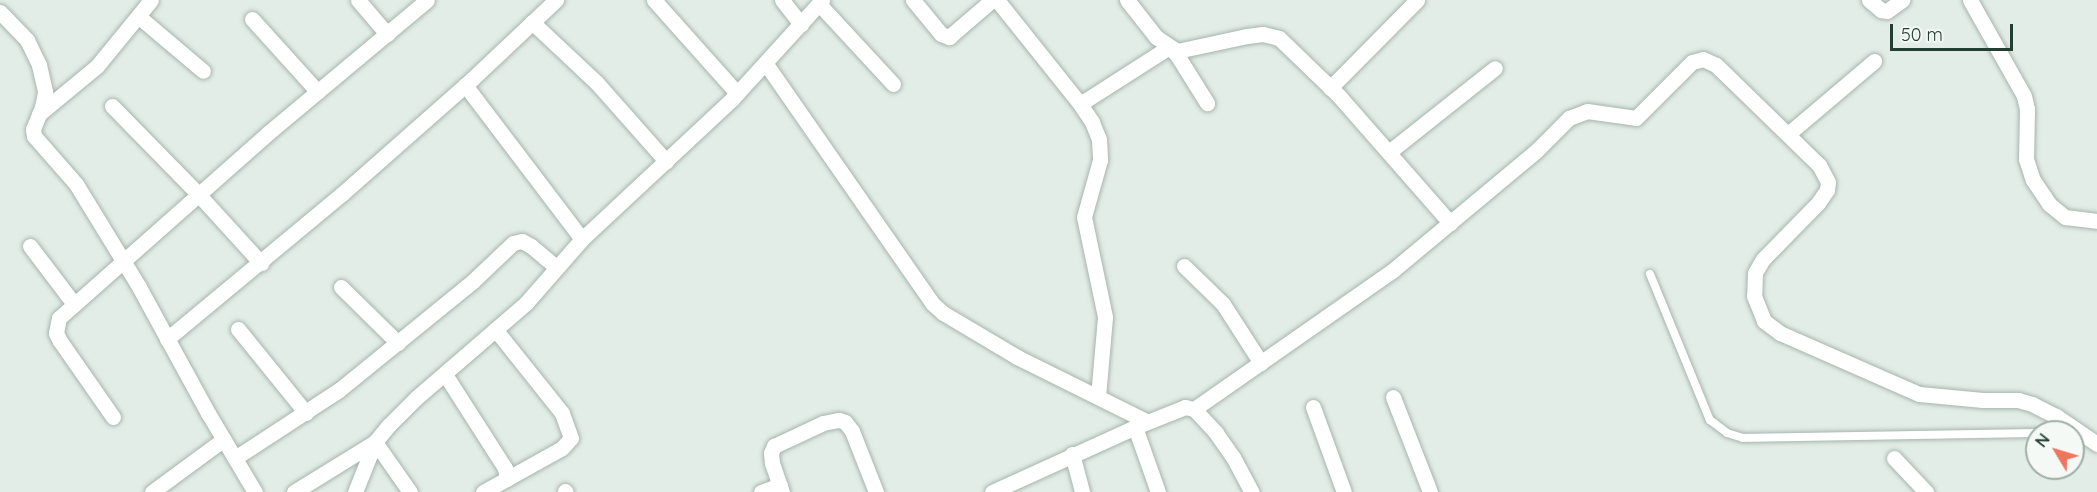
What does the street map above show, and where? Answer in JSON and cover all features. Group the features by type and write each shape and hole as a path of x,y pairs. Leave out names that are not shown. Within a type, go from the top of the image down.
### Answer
{"street":[{"path":"39,114 97,66 151,0"},
{"path":"358,0 387,34"},
{"path":"113,417 56,333 58,318 427,0"},
{"path":"167,339 261,263 465,85 556,0"},
{"path":"654,0 737,93"},
{"path":"782,0 801,24"},
{"path":"913,0 941,34 949,37 992,0"},
{"path":"998,0 1080,104 1092,122 1101,152 1084,217 1105,316 1098,397"},
{"path":"1127,0 1156,38 1177,55 1207,103"},
{"path":"1330,88 1417,0"},
{"path":"1869,0 1883,11 1890,10 1902,0"},
{"path":"1970,0 2024,96 2027,109 2026,159 2033,180 2049,204 2065,217 2097,221"},
{"path":"294,492 375,442 416,398 526,303 582,239 737,93 821,2 893,84"},
{"path":"0,12 20,32 35,54 45,92 33,129 34,136 76,184 123,261 255,492"},
{"path":"138,16 202,71"},
{"path":"252,19 318,92"},
{"path":"532,22 596,82 666,161"},
{"path":"1169,48 1177,51 1247,36 1273,35 1285,43 1330,88 1450,223"},
{"path":"1080,104 1169,48"},
{"path":"1194,409 1392,271 1536,151 1569,118 1587,111 1636,118 1670,81 1698,59 1708,60 1716,65 1820,165 1828,186 1818,203 1763,259 1755,273 1754,296 1764,321 1780,333 1919,394 1973,400 2018,400 2062,420"},
{"path":"1788,134 1874,62"},
{"path":"765,64 933,304 970,330 1017,357 1098,397 1141,424 1158,492"},
{"path":"1389,152 1495,68"},
{"path":"465,85 582,239"},
{"path":"112,106 200,196 261,263"},
{"path":"235,458 306,413 398,343 513,243 522,242 531,246 556,267"},
{"path":"30,246 74,304"},
{"path":"1184,266 1222,304 1261,363"},
{"path":"341,287 398,343"},
{"path":"238,329 306,413"},
{"path":"483,492 562,448 572,438 562,413 495,329"},
{"path":"448,379 505,468 507,479"},
{"path":"1393,397 1430,492"},
{"path":"992,492 1072,454 1185,407 1194,409 1222,441 1252,492"},
{"path":"1313,407 1344,492"},
{"path":"761,492 781,489 771,453 774,446 823,423 839,420 845,422 852,431 876,492"},
{"path":"152,492 224,439"},
{"path":"355,492 375,442"},
{"path":"375,442 410,492"},
{"path":"1072,454 1082,492"},
{"path":"1894,458 1926,492"}],"lane":[{"path":"1650,274 1710,420 1727,432 1743,438 2025,433"}]}
